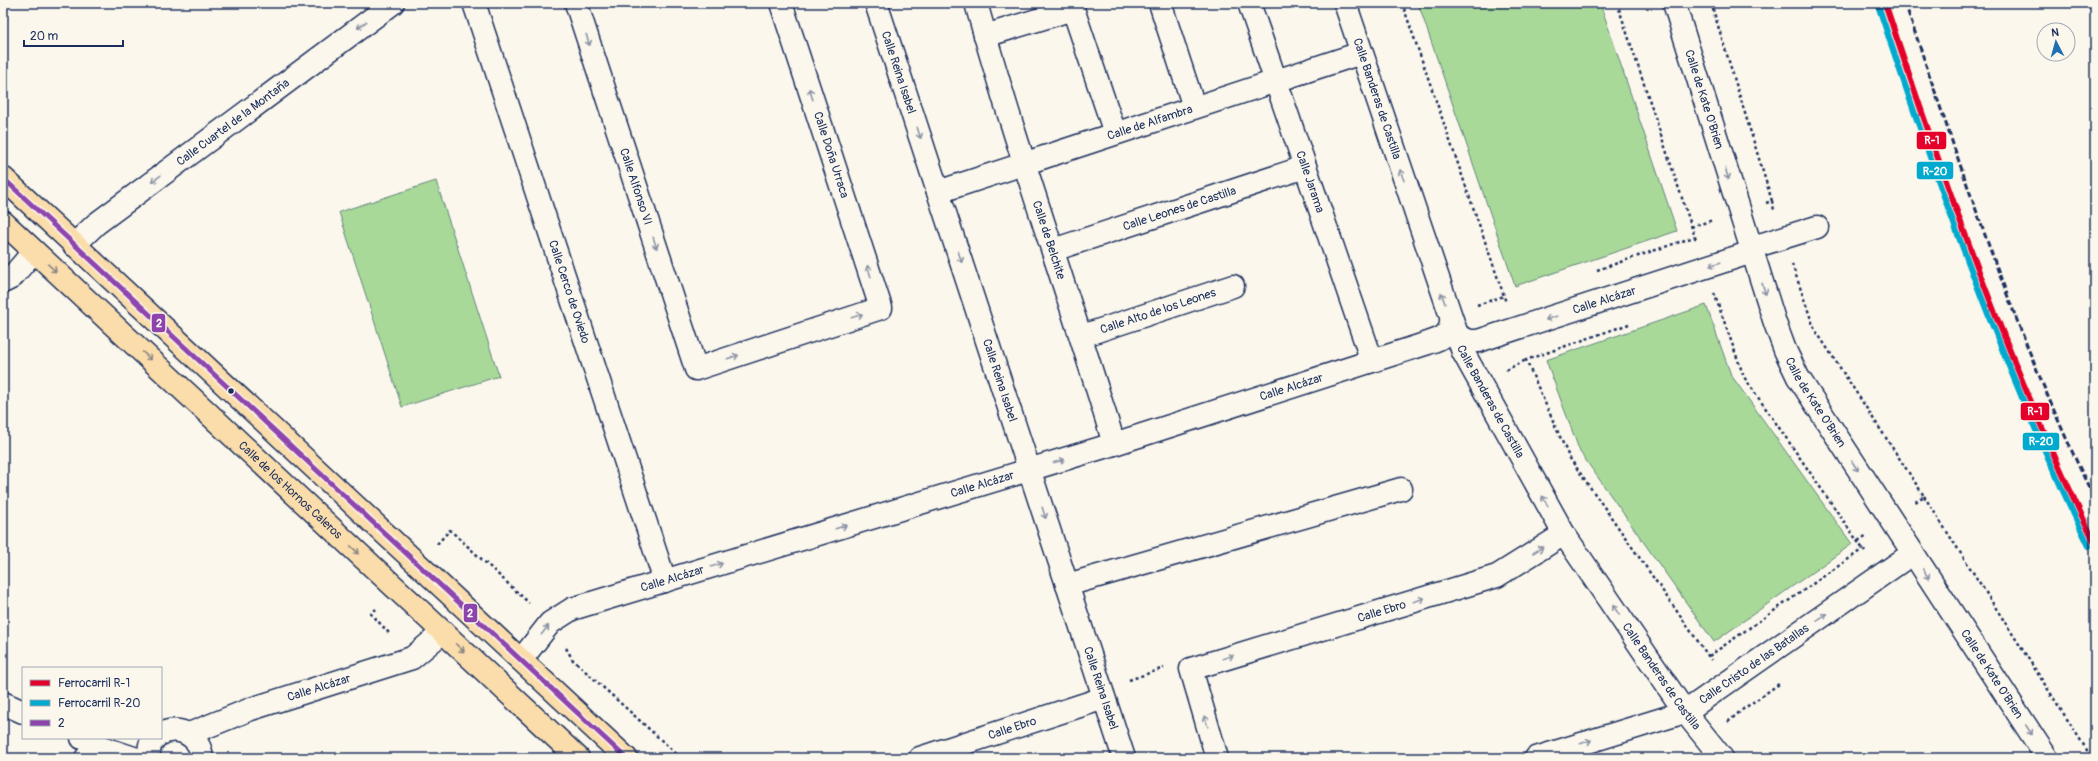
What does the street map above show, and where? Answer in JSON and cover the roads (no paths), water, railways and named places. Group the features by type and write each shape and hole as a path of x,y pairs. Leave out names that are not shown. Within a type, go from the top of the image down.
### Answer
{"main road":[{"path":"3,178 626,758"},
{"name":"Calle de los Hornos Caleros","path":"3,222 578,758"}],"street":[{"name":"Calle Cuartel de la Montaña","path":"74,245 96,224 394,3"},
{"name":"Calle Cerco de Oviedo","path":"474,3 665,581"},
{"name":"Calle Alfonso VI","path":"576,3 696,369 881,308"},
{"name":"Calle Doña Urraca","path":"780,3 881,308"},
{"name":"Calle Reina Isabel","path":"876,3 1124,758"},
{"name":"Calle de Belchite","path":"976,3 1024,163 1082,336 1114,444"},
{"path":"1160,3 1194,108"},
{"name":"Calle Jarama","path":"1249,3 1372,361"},
{"name":"Calle Banderas de Castilla","path":"1345,3 1462,352 1564,534 1685,712 1722,758"},
{"name":"Calle de Kate O'Brien","path":"1674,3 1751,250 1785,350 1798,377 2047,758"},
{"path":"985,36 1072,6 1115,133"},
{"name":"Calle de Alfambra","path":"938,192 1361,52"},
{"name":"Calle Leones de Castilla","path":"1053,250 1306,167"},
{"name":"Calle Alcázar","path":"521,660 550,623 572,609 1114,444 1442,338 1451,328 1454,328 1470,341 1478,341 1817,227"},
{"path":"3,282 11,278 34,251"},
{"name":"Calle Alto de los Leones","path":"1082,336 1233,286"},
{"path":"1067,585 1401,489"},
{"name":"Calle Ebro","path":"1217,758 1190,669 1497,576 1564,534"},
{"name":"Calle Cristo de las Batallas","path":"1536,758 1685,712 1912,553"},
{"name":"Calle Alcázar","path":"189,734 251,709 412,658 443,632"},
{"name":"Calle Ebro","path":"920,758 1103,694"},
{"path":"3,703 22,712"},
{"path":"162,734 172,730 189,734 200,748 202,758"},
{"path":"84,739 134,758"},
{"path":"148,758 150,744 154,739"},
{"path":"86,758 110,750"}],"railway":[{"path":"1905,3 1970,192 2016,317 2040,378 2095,500"}],"rail line":[{"name":"R-1","path":"1885,3 1956,209 2007,344 2064,477 2095,543"},
{"name":"R-20","path":"1878,5 1925,143 1974,279 2028,413 2089,546"}]}
